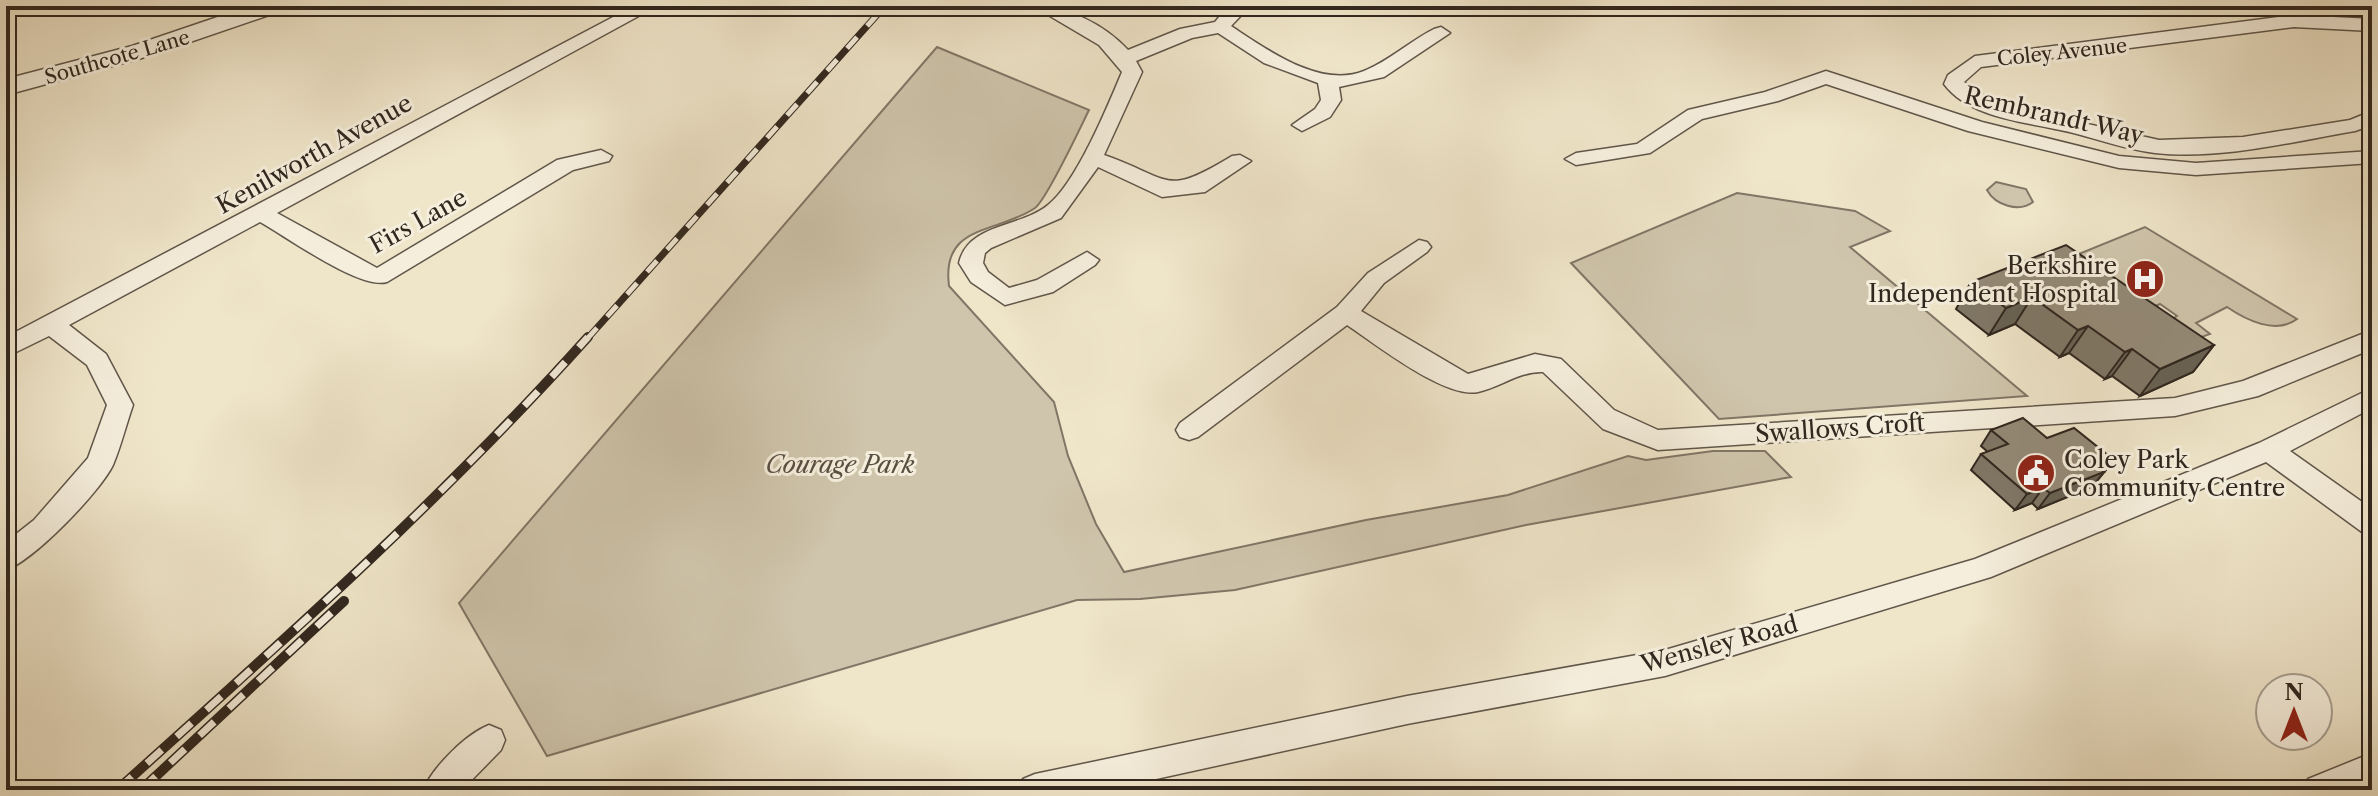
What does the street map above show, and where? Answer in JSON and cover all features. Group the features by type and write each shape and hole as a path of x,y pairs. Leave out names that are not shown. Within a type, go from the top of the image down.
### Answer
{"street":[{"name":"Southcote Lane","path":"6,87 113,61 203,33 272,6"},
{"name":"Kenilworth Avenue","path":"6,348 648,6"},
{"path":"1042,6 1075,22 1126,58 1132,72 1074,191 1055,212 989,239 974,249 971,263 979,277 1005,297 1045,286 1087,260"},
{"path":"1221,27 1231,12 1241,6"},
{"name":"Coley Avenue","path":"2372,25 2294,21 1975,62 1954,84 1963,93 2024,118 2074,126 2131,143 2199,148 2355,125 2372,117"},
{"path":"1126,58 1187,33 1221,27 1257,53 1328,82 1365,78 1441,33"},
{"name":"Rembrandt Way","path":"1804,60 1826,77 1975,127 2119,162 2196,169 2372,157"},
{"path":"1576,159 1643,149 1671,127 1695,114 1771,97 1826,77"},
{"path":"1302,125 1323,113 1331,100 1328,82"},
{"path":"1651,117 1671,127"},
{"name":"Firs Lane","path":"261,213 359,269 379,277 565,165 601,156"},
{"path":"1090,157 1132,172 1162,190 1197,187 1240,161"},
{"path":"1189,430 1346,313 1376,278 1419,247"},
{"name":"Swallows Croft","path":"1346,313 1448,377 1471,385 1518,367 1544,363 1565,373 1588,402 1608,420 1631,434 1658,440 2175,407 2249,389 2372,339"},
{"path":"6,558 44,528 100,463 120,405 97,360 51,324"},
{"name":"Wensley Road","path":"1035,790 1407,710 1665,663 1981,569 2269,450 2372,397"},
{"path":"2269,450 2372,524"},
{"path":"440,790 489,740"},
{"path":"2320,790 2372,768"}],"green space":[{"name":"Courage Park","path":"937,47 1089,110 1040,202 1020,216 963,240 954,251 949,266 949,286 1054,402 1068,456 1096,524 1124,572 1366,520 1508,495 1628,456 1646,460 1713,451 1765,451 1791,477 1526,525 1235,590 1140,599 1077,600 547,756 459,603"},
{"path":"1996,182 2026,189 2033,202 2021,207 2001,203 1987,190"},
{"path":"1737,193 1855,211 1890,231 1850,247 2027,396 1719,419 1571,263"},
{"path":"2145,227 2297,319 2289,324 2271,326 2252,321 2227,307 2196,323 2210,334 2196,339 2164,324 2177,316 2160,304 2144,311 2069,258"}],"building":[{"path":"2066,245 2214,345 2160,369 2132,349 2125,352 2088,326 2078,330 2032,297 2006,308 1971,282"},
{"name":"Coley Park Community Centre","path":"2023,418 2047,438 2074,428 2114,460 2097,466 2104,472 2050,493 2043,488 2027,494 1981,454 2008,444 1991,430"}],"railway":[{"path":"587,339 885,6"},
{"path":"117,790 418,513 588,337"},
{"path":"141,790 344,601"}],"place":[{"name":"Berkshire Independent Hospital","path":"2145,279"},
{"name":"Coley Park Community Centre","path":"2036,473"}]}
